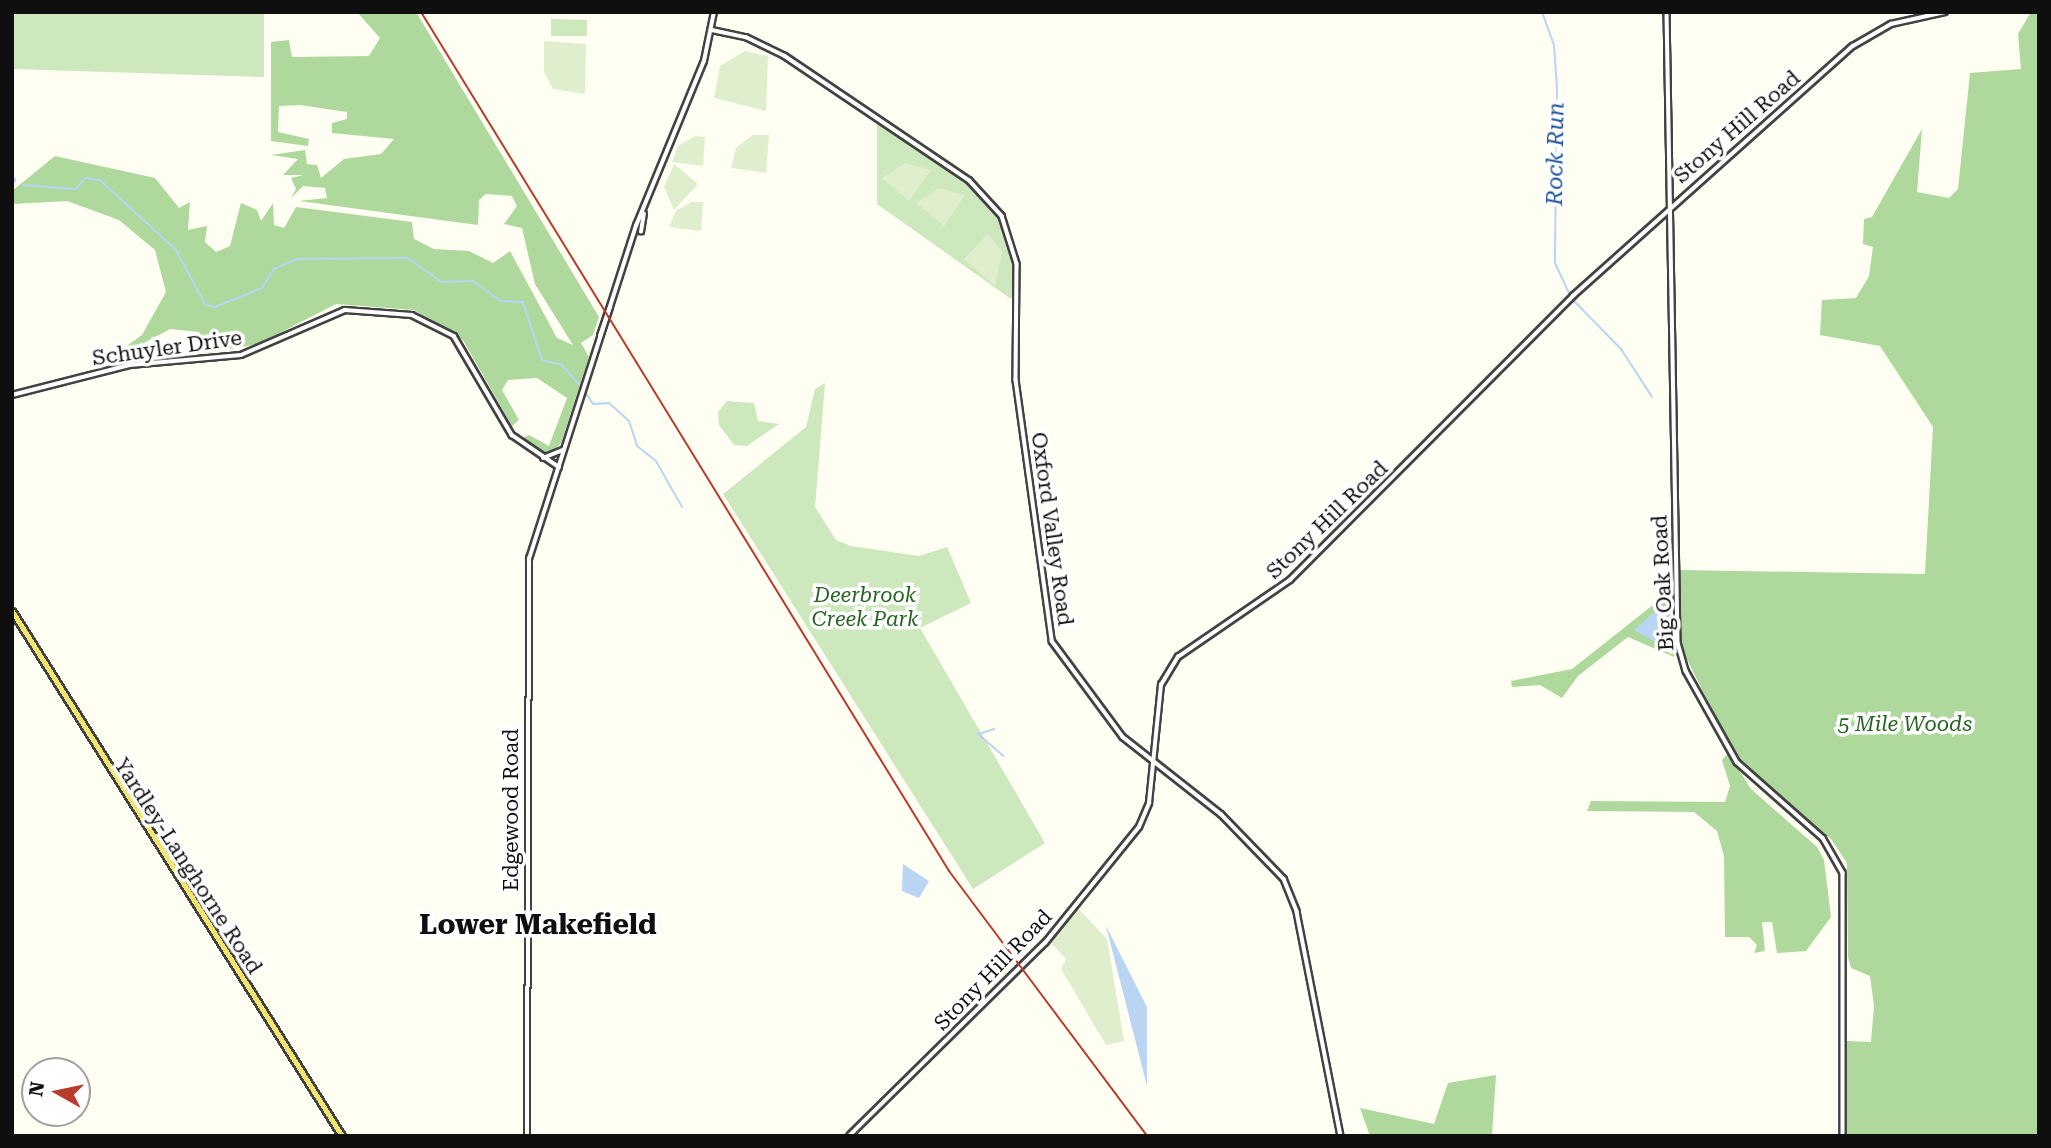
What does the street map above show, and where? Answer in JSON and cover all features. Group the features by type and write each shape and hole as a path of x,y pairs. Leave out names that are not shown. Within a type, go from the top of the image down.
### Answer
{"main road":[{"name":"Yardley-Langhorne Road","path":"12,611 342,1136"}],"street":[{"path":"552,487 551,466 554,458 565,448 637,225 712,30 714,12"},
{"name":"Big Oak Road","path":"1667,12 1678,643 1686,671 1737,762 1816,831 1841,866 1846,907 1843,1136"},
{"name":"Stony Hill Road","path":"849,1136 1045,943 1139,827 1153,760 1161,685 1178,657 1290,580 1669,207 1862,39 1891,24 1945,12"},
{"name":"Oxford Valley Road","path":"712,30 768,46 833,87 974,184 1007,225 1018,270 1016,380 1051,638 1119,733 1263,852 1286,883 1334,1085 1341,1136"},
{"path":"634,239 646,225 644,212"},
{"path":"637,225 646,225"},
{"path":"637,225 641,232"},
{"name":"Schuyler Drive","path":"12,395 130,365 241,355 337,311 374,310 421,316 454,336 508,430 551,466"},
{"name":"Edgewood Road","path":"527,1136 528,571 565,448"},
{"path":"541,458 554,458 560,465"},
{"path":"551,466 560,465"}],"green space":[{"path":"12,12 264,12 264,77 12,69"},
{"path":"357,12 416,12 599,317 593,335 581,343 589,357 561,443 550,455 521,439 529,435 549,446 567,398 537,378 508,380 502,390 519,420 512,426 463,340 414,310 336,304 258,344 203,354 199,332 170,329 144,343 139,356 131,354 128,345 142,335 166,292 155,250 119,220 67,201 12,204 12,191 55,156 155,178 179,208 190,202 188,230 207,226 205,242 216,252 230,246 241,203 257,210 261,221 273,203 274,225 284,228 296,207 412,222 414,239 434,249 469,251 493,263 510,251 557,338 573,345 535,284 522,228 504,224 517,206 512,196 486,194 479,200 478,225 299,201 327,198 325,188 303,186 291,198 296,189 291,178 303,175 283,175 298,159 271,155 305,150 307,164 317,165 321,178 344,159 381,154 394,139 332,133 332,123 347,119 347,112 300,105 279,106 278,132 309,139 308,146 271,141 271,42 289,40 292,57 369,56 380,38"},
{"name":"5 Mile Woods","path":"2031,12 2039,12 2039,1136 1846,1136 1847,1041 1871,1042 1874,1006 1870,976 1851,968 1848,957 1847,863 1831,839 1749,773 1729,744 1681,647 1679,570 1925,574 1933,427 1880,346 1820,335 1822,300 1856,298 1869,276 1873,247 1863,244 1864,219 1872,217 1922,129 1917,192 1949,198 1958,189 1970,73 2021,69 2018,34"},
{"path":"551,19 587,20 587,36 551,36"},
{"path":"544,41 586,44 585,94 553,89 544,72"},
{"path":"745,51 768,56 766,111 714,98 720,66"},
{"path":"877,117 984,193 1009,232 1018,270 1011,299 877,204"},
{"path":"753,135 769,135 766,173 731,168 736,148"},
{"path":"695,136 705,137 703,166 672,162 678,146"},
{"path":"905,163 931,170 909,201 882,178"},
{"path":"674,164 698,184 674,210 664,187"},
{"path":"939,188 965,195 944,226 916,203"},
{"path":"691,202 703,202 701,231 669,227 676,211"},
{"path":"988,234 1002,252 995,286 964,259"},
{"name":"Deerbrook Creek Park","path":"825,383 815,507 836,540 851,546 919,556 947,547 971,603 920,628 1045,843 973,889 723,494 806,427 815,389"},
{"path":"727,401 754,403 758,421 779,424 747,446 734,445 719,425 718,412"},
{"path":"1668,593 1674,657 1628,637 1578,676 1562,698 1540,685 1512,687 1511,681 1572,669"},
{"path":"1728,753 1751,789 1817,847 1824,860 1831,917 1806,951 1777,953 1772,922 1762,922 1765,951 1754,953 1757,945 1749,937 1725,937 1724,856 1717,831 1694,812 1587,811 1591,801 1725,802 1730,786 1722,760"},
{"path":"1077,907 1107,939 1124,1041 1106,1045 1061,969 1066,959 1050,942"},
{"path":"1496,1075 1492,1136 1370,1136 1360,1108 1434,1124 1448,1083"}],"water":[{"path":"1663,604 1664,628 1663,646 1634,630"},
{"path":"903,864 929,881 919,898 902,891"},
{"path":"1106,926 1147,1007 1147,1086"}],"waterway":[{"name":"Rock Run","path":"1542,12 1554,45 1557,89 1555,263 1570,295"},
{"path":"23,185 76,189 85,178 100,180 176,250 205,304 215,307 262,288 274,269 297,259 408,258 441,282 473,281 501,301 523,302 542,360 562,365 582,388"},
{"name":"Rock Run","path":"1573,300 1621,349 1652,397"},
{"path":"585,392 593,404 609,403 629,421 637,446 656,461 682,507"},
{"path":"979,734 994,729"},
{"path":"977,733 1003,756"}],"railway":[{"path":"421,12 949,871 1147,1136"}],"district":[{"name":"Lower Makefield","path":"538,925"}]}
